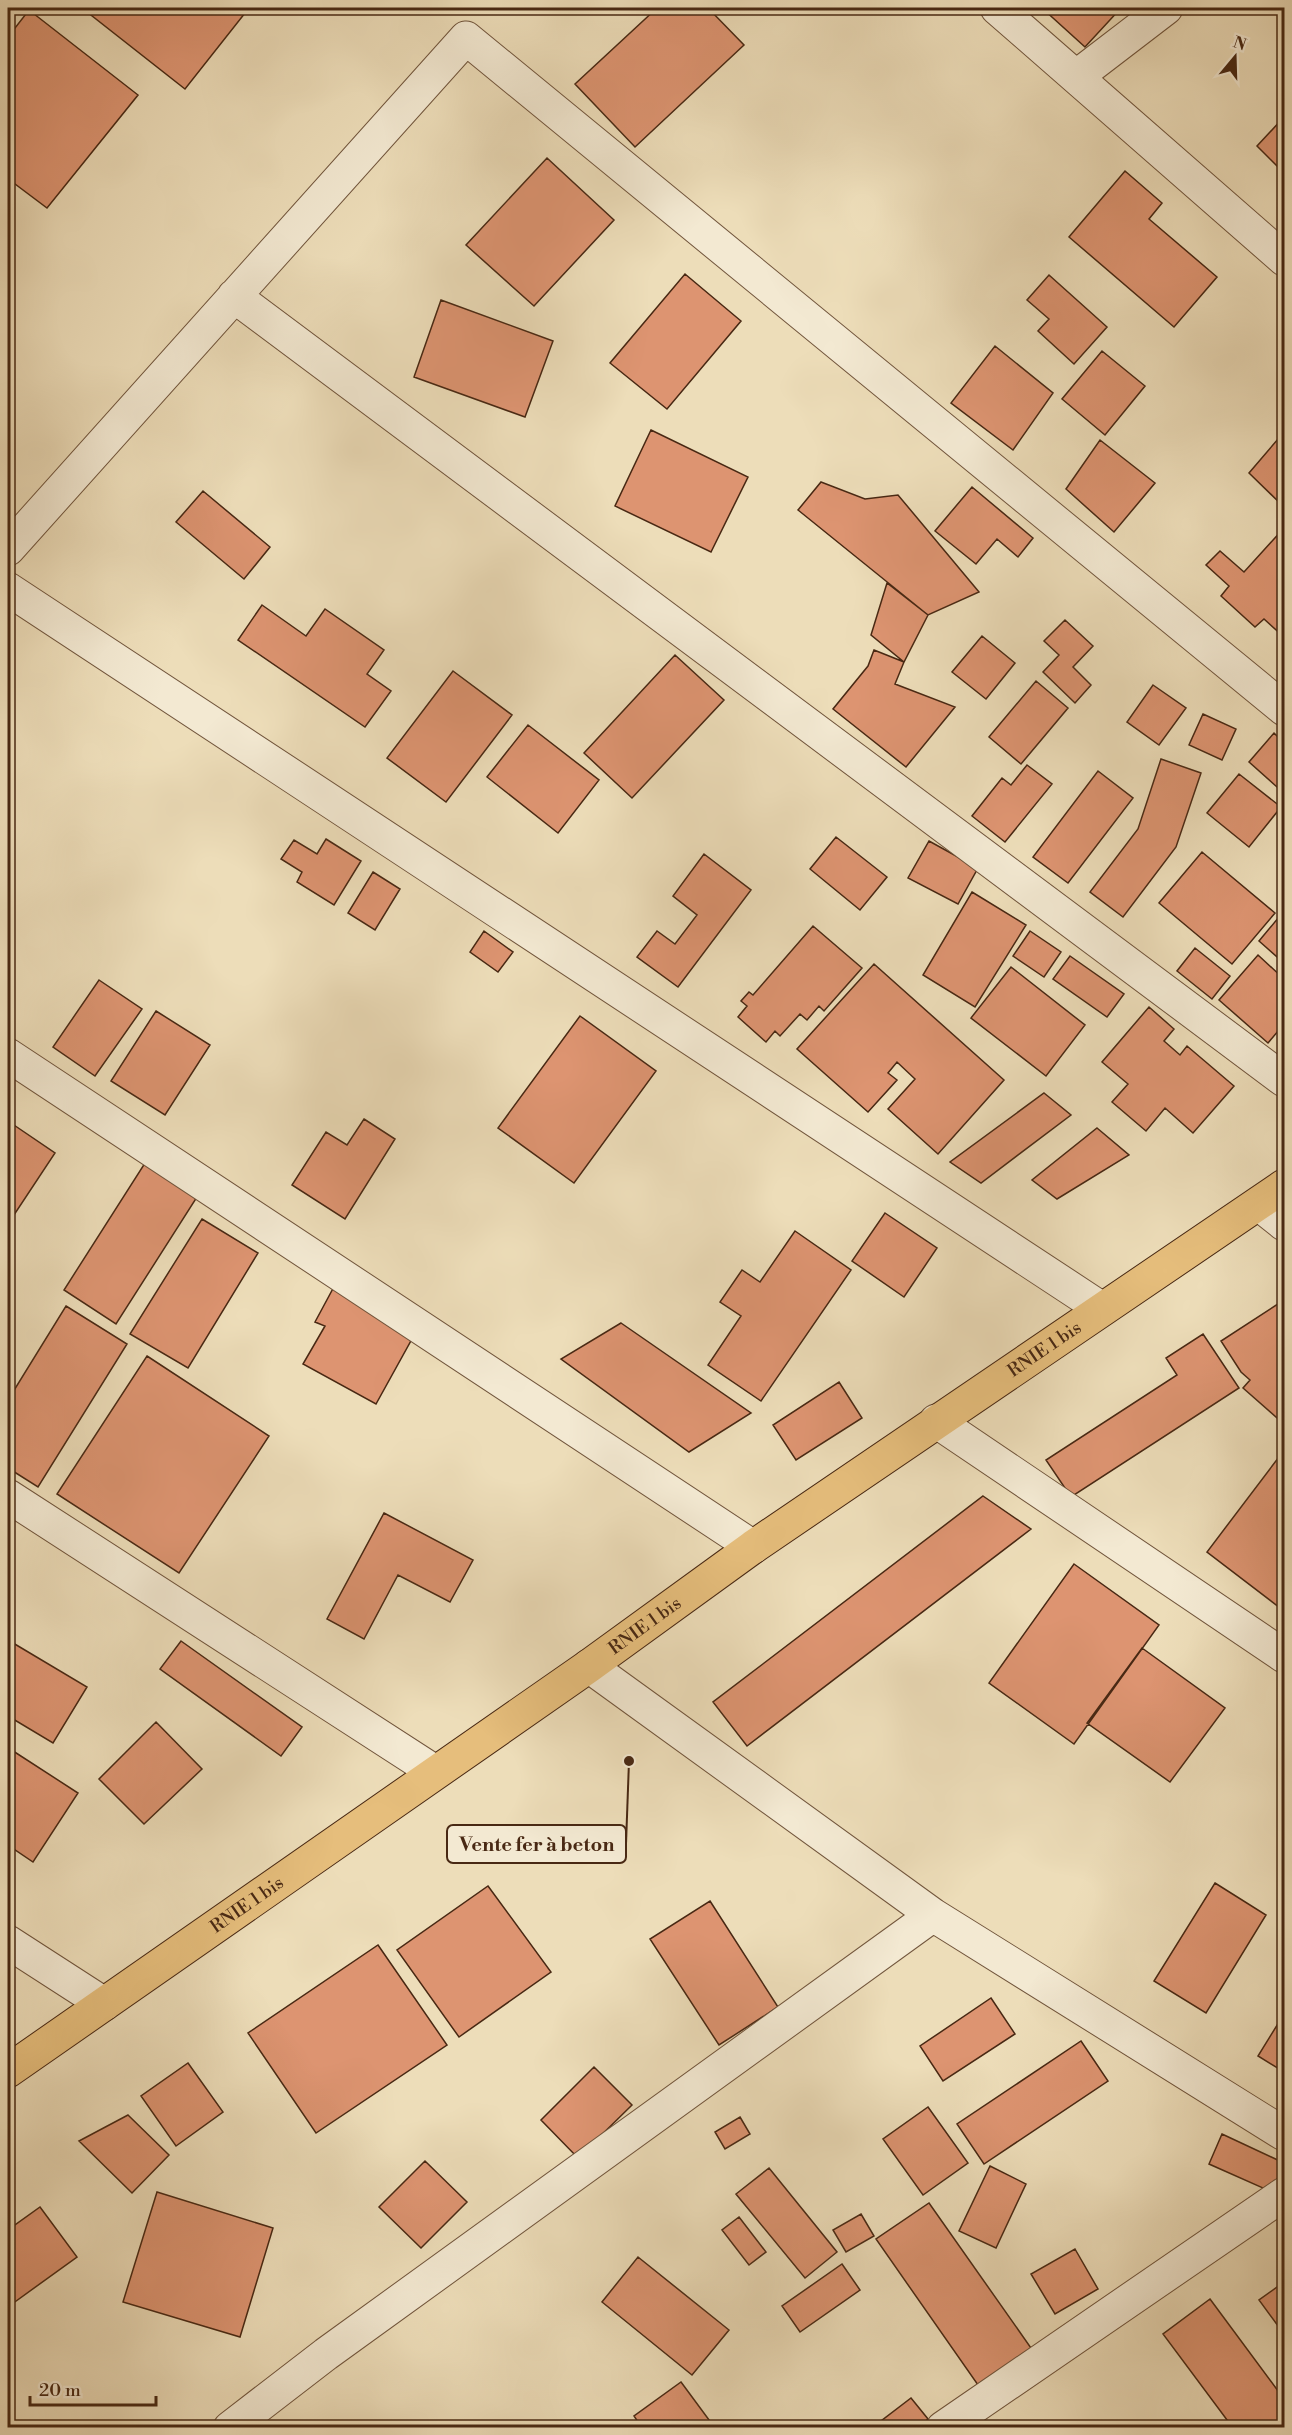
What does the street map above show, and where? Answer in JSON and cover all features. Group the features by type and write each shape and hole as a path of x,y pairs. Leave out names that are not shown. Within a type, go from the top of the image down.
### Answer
{"main road":[{"name":"RNIE 1 bis","path":"8,2071 589,1666 753,1547 1272,1195"}],"street":[{"path":"997,8 1284,259"},
{"path":"1076,77 1166,8"},
{"path":"8,549 466,38 1284,709"},
{"path":"234,296 1284,1080"},
{"path":"8,589 1102,1309"},
{"path":"8,1055 753,1547"},
{"path":"1272,1195 1284,1224"},
{"path":"936,1421 1284,1656"},
{"path":"8,1496 435,1772"},
{"path":"589,1666 933,1915 1284,2134"},
{"path":"230,2427 335,2348 933,1915"},
{"path":"8,1942 104,2004"},
{"path":"944,2427 1284,2194"}],"building":[{"path":"82,8 249,8 185,89"},
{"path":"657,8 708,8 744,45 635,147 575,84"},
{"path":"1042,8 1121,8 1085,47"},
{"path":"29,10 138,95 47,208 11,181 8,185 8,37"},
{"path":"1284,117 1284,173 1257,146"},
{"path":"547,158 614,220 534,306 466,245"},
{"path":"1125,171 1162,203 1149,219 1217,277 1174,327 1069,237"},
{"path":"685,274 741,321 667,409 610,363"},
{"path":"1049,275 1107,327 1074,364 1038,331 1049,319 1027,300"},
{"path":"441,300 553,341 525,417 414,377"},
{"path":"995,346 1053,393 1013,450 951,403"},
{"path":"1102,351 1145,386 1105,435 1062,399"},
{"path":"651,430 748,477 711,552 615,506"},
{"path":"1284,432 1284,507 1249,473"},
{"path":"1100,440 1155,483 1114,532 1066,489"},
{"path":"821,482 865,499 898,495 979,592 928,615 798,510"},
{"path":"972,487 1033,538 1018,557 997,539 976,564 935,531"},
{"path":"203,491 270,547 244,579 176,522"},
{"path":"1284,528 1284,637 1264,619 1255,627 1221,596 1229,586 1206,565 1220,551 1244,572"},
{"path":"887,583 928,615 904,662 871,635"},
{"path":"262,605 306,636 325,609 384,650 367,674 391,691 365,727 238,640"},
{"path":"1065,620 1093,646 1073,667 1091,685 1075,703 1043,672 1059,655 1044,641"},
{"path":"982,636 1015,663 986,699 952,672"},
{"path":"874,650 904,662 895,684 955,707 906,767 833,709 868,666"},
{"path":"675,655 724,700 632,798 584,753"},
{"path":"453,671 512,715 446,802 387,758"},
{"path":"1036,681 1068,708 1021,764 989,737"},
{"path":"1153,685 1186,708 1159,745 1127,722"},
{"path":"1203,714 1236,729 1222,760 1189,745"},
{"path":"528,725 599,780 558,833 487,777"},
{"path":"1274,733 1284,743 1284,778 1277,787 1249,762"},
{"path":"1161,759 1201,773 1176,847 1123,917 1090,892 1138,829"},
{"path":"1027,765 1052,784 1005,842 972,816 1002,778 1011,785"},
{"path":"1098,771 1133,798 1068,883 1033,857"},
{"path":"1239,774 1281,807 1249,847 1207,813"},
{"path":"836,837 887,877 860,910 810,869"},
{"path":"326,839 361,861 334,905 297,882 302,872 281,859 294,840 317,854"},
{"path":"929,841 978,868 958,904 908,878"},
{"path":"1202,852 1275,913 1232,964 1159,903"},
{"path":"704,854 751,890 678,987 637,957 657,931 675,944 697,915 673,896"},
{"path":"373,872 400,889 375,930 348,913"},
{"path":"972,892 1026,925 975,1007 923,975"},
{"path":"1284,911 1284,963 1259,941"},
{"path":"813,926 862,968 824,1011 819,1006 807,1020 800,1014 780,1036 775,1031 766,1042 738,1017 747,1006 741,1001 749,992 753,995"},
{"path":"484,931 513,952 498,972 470,952"},
{"path":"1030,931 1061,952 1044,977 1013,956"},
{"path":"1195,948 1230,976 1212,999 1177,971"},
{"path":"1258,955 1284,979 1284,1024 1268,1043 1219,1000"},
{"path":"1070,956 1124,994 1107,1017 1053,979"},
{"path":"874,964 1004,1080 938,1154 888,1109 915,1079 897,1062 888,1073 897,1080 868,1112 797,1049"},
{"path":"1011,967 1085,1025 1046,1076 971,1018"},
{"path":"99,980 142,1009 95,1076 53,1047"},
{"path":"1149,1007 1174,1029 1164,1041 1180,1055 1187,1046 1234,1086 1193,1133 1165,1108 1146,1131 1112,1102 1128,1084 1102,1062"},
{"path":"156,1011 210,1045 165,1115 111,1081"},
{"path":"580,1016 656,1071 574,1183 498,1128"},
{"path":"1044,1093 1071,1115 981,1183 950,1162"},
{"path":"364,1119 395,1139 345,1219 292,1185 326,1132 347,1145"},
{"path":"8,1121 55,1153 8,1224"},
{"path":"1097,1128 1129,1155 1057,1199 1032,1180"},
{"path":"145,1163 197,1197 116,1324 64,1290"},
{"path":"885,1213 937,1248 904,1297 852,1261"},
{"path":"202,1219 258,1253 188,1368 130,1334"},
{"path":"795,1231 851,1270 761,1401 708,1365 741,1316 720,1302 742,1270 760,1282"},
{"path":"336,1283 418,1328 376,1404 303,1364 325,1326 315,1322"},
{"path":"1284,1300 1284,1424 1243,1388 1250,1380 1241,1372 1221,1341"},
{"path":"66,1306 127,1344 38,1487 8,1468 8,1400"},
{"path":"621,1323 751,1413 689,1452 561,1359"},
{"path":"1203,1334 1239,1388 1071,1497 1046,1460 1177,1375 1166,1358"},
{"path":"147,1356 269,1436 179,1573 57,1494"},
{"path":"839,1382 862,1418 796,1460 773,1425"},
{"path":"1282,1453 1284,1456 1284,1611 1207,1552"},
{"path":"983,1496 1031,1529 747,1746 713,1702"},
{"path":"384,1513 473,1560 450,1602 398,1575 364,1639 327,1619"},
{"path":"1074,1564 1159,1625 1074,1744 989,1683"},
{"path":"8,1640 87,1687 53,1743 8,1716"},
{"path":"181,1641 302,1727 281,1756 160,1669"},
{"path":"1142,1648 1225,1708 1170,1782 1087,1723"},
{"path":"156,1722 202,1769 144,1824 99,1779"},
{"path":"10,1749 78,1793 33,1862 8,1845 8,1753"},
{"path":"1215,1883 1266,1915 1206,2013 1154,1981"},
{"path":"488,1886 551,1972 459,2037 397,1950"},
{"path":"710,1901 778,2007 719,2045 650,1939"},
{"path":"378,1945 447,2045 316,2133 248,2033"},
{"path":"991,1998 1015,2034 943,2081 920,2046"},
{"path":"1284,2014 1284,2072 1258,2056"},
{"path":"1081,2041 1108,2081 984,2164 957,2124"},
{"path":"188,2063 223,2112 176,2146 141,2096"},
{"path":"594,2067 632,2105 578,2158 541,2120"},
{"path":"928,2107 968,2163 923,2195 883,2139"},
{"path":"128,2115 169,2155 132,2193 79,2141"},
{"path":"740,2117 750,2134 725,2149 715,2132"},
{"path":"1222,2134 1284,2163 1272,2192 1209,2164"},
{"path":"425,2161 467,2202 421,2248 379,2207"},
{"path":"990,2166 1026,2184 996,2248 959,2231"},
{"path":"769,2168 837,2252 805,2278 736,2194"},
{"path":"157,2192 273,2228 240,2337 123,2302"},
{"path":"929,2203 1031,2348 978,2385 876,2239"},
{"path":"40,2207 77,2257 12,2304 8,2298 8,2230"},
{"path":"861,2214 874,2236 846,2252 833,2230"},
{"path":"739,2217 766,2252 749,2265 722,2230"},
{"path":"1075,2249 1098,2289 1055,2314 1031,2274"},
{"path":"638,2257 729,2330 692,2375 602,2302"},
{"path":"842,2264 860,2290 800,2332 782,2306"},
{"path":"1284,2282 1284,2334 1259,2300"},
{"path":"1210,2299 1284,2399 1284,2416 1269,2428 1233,2428 1163,2334"},
{"path":"681,2382 715,2428 642,2428 634,2416"},
{"path":"911,2398 928,2419 917,2428 886,2428 881,2421"}],"place":[{"name":"Vente fer à beton","path":"629,1761"}]}
